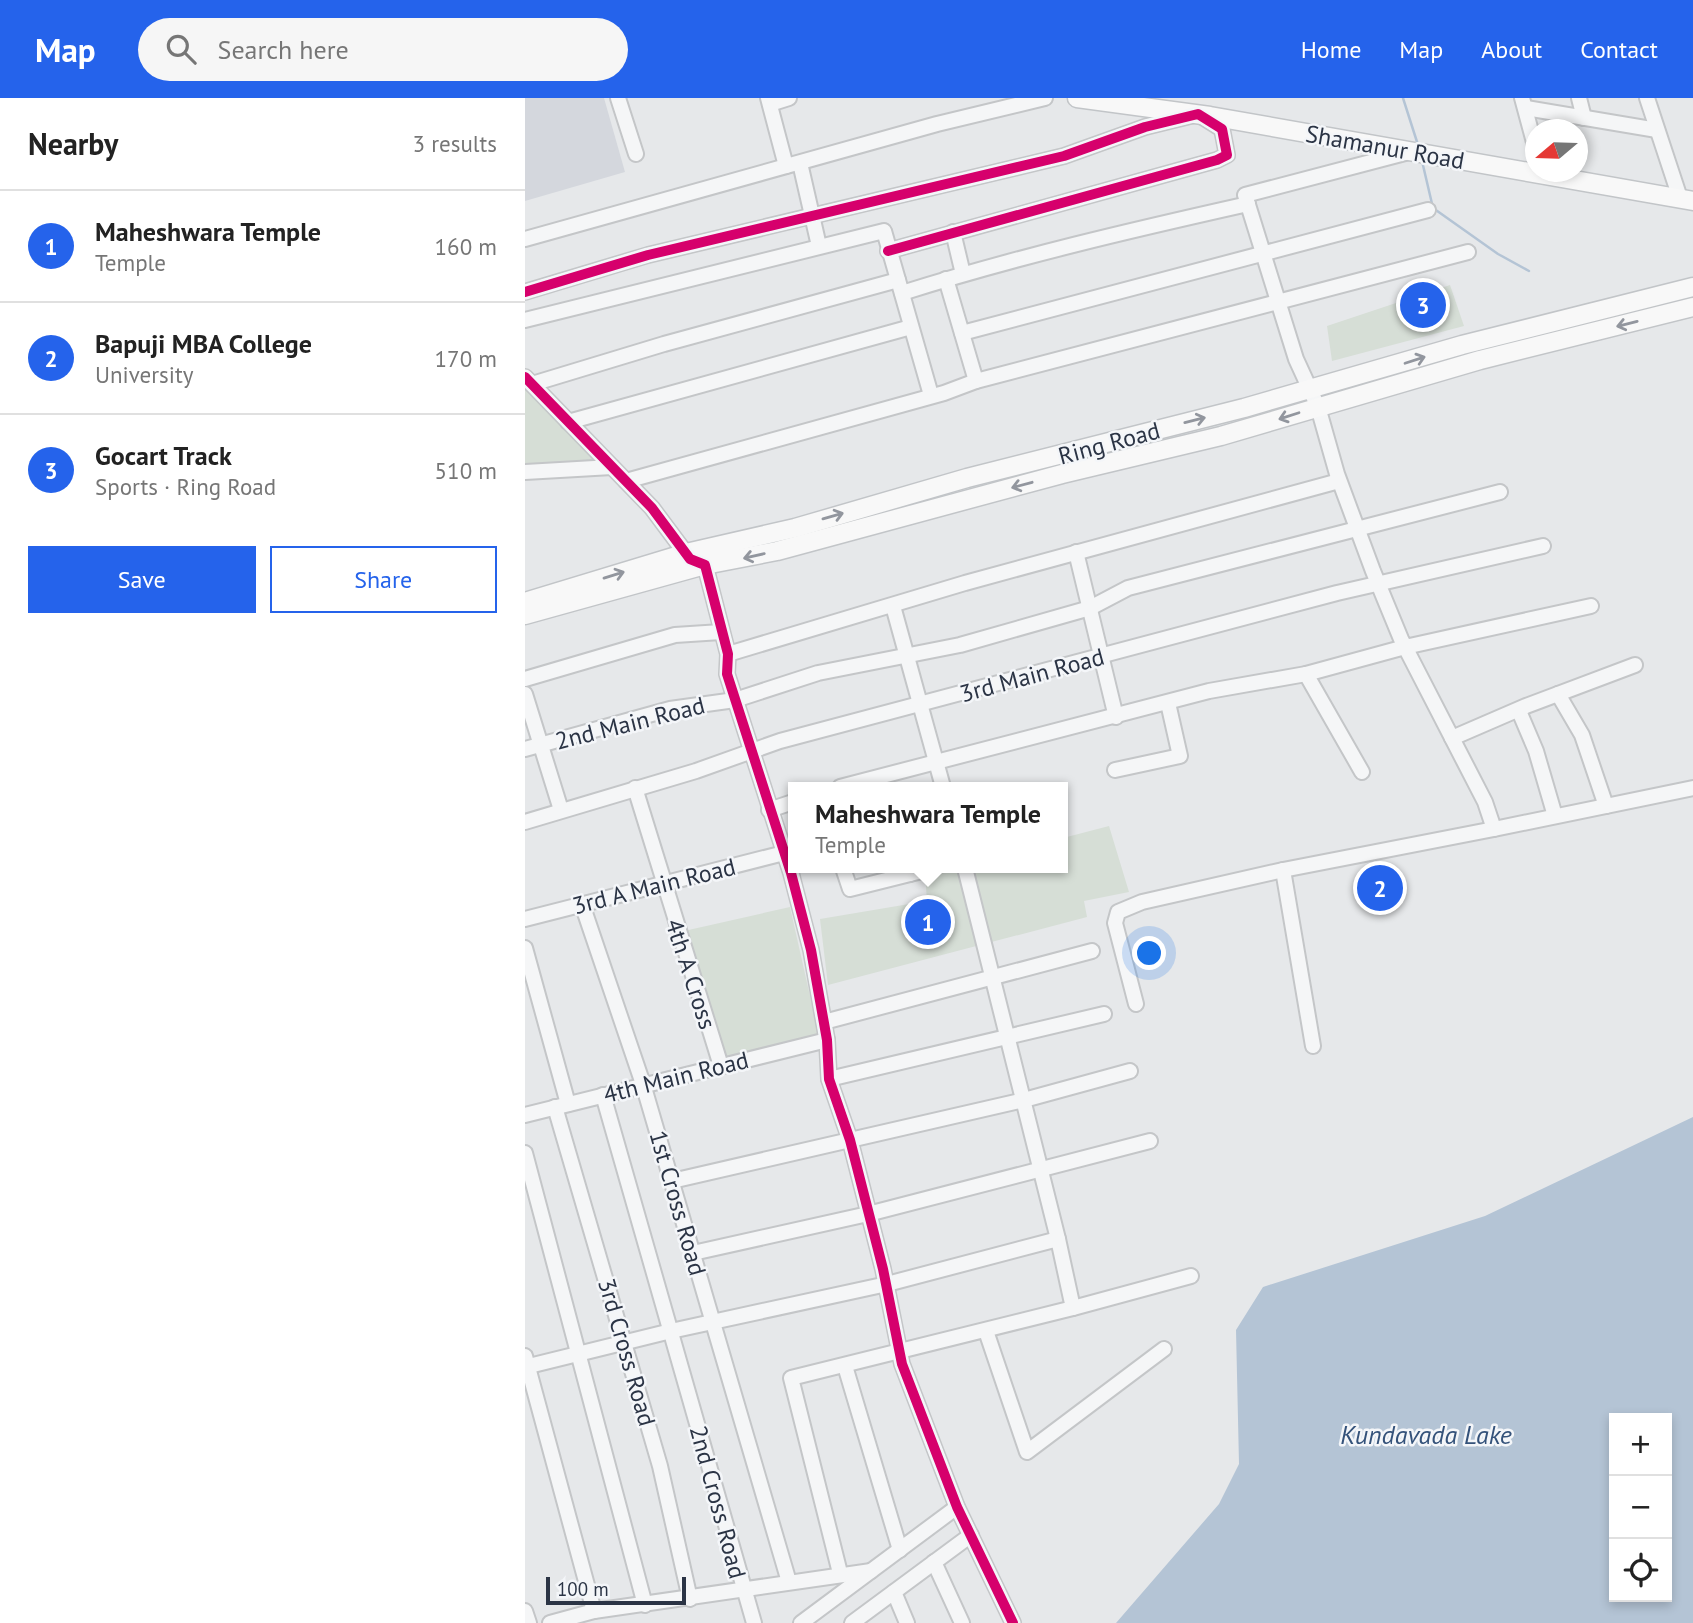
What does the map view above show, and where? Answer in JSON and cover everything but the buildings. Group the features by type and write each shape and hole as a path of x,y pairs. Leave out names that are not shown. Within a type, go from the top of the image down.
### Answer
{"main road":[{"name":"Shamanur Road","path":"1077,98 1118,101 1198,114 1525,171"},
{"name":"Shamanur Road","path":"1587,182 1686,200"},
{"name":"Ring Road","path":"525,602 686,553 795,528 967,478 1112,443 1462,345 1693,287"},
{"name":"Ring Road","path":"525,615 705,565 804,544 1062,474 1221,436 1480,360 1693,307"}],"street":[{"path":"618,98 636,154"},
{"path":"789,98 769,101 820,246"},
{"path":"525,239 937,124 1045,98"},
{"path":"1579,98 1584,118"},
{"path":"1647,98 1686,200"},
{"path":"1524,103 1584,118 1657,130"},
{"path":"525,292 648,255 1064,156 1145,127 1198,114 1222,129 1227,155 888,251"},
{"path":"1416,153 1245,195 1296,359 1311,388 1339,481 1379,584 1405,647 1485,802 1494,829"},
{"path":"788,867 727,674 728,654 720,632 705,565 690,559 652,508 528,381 664,344 900,286 946,279 1248,204"},
{"path":"962,332 1429,209"},
{"path":"525,320 884,231 931,396"},
{"path":"953,232 963,274"},
{"path":"626,481 931,396 976,380 1468,252"},
{"path":"946,279 976,380"},
{"path":"568,422 911,327"},
{"path":"525,472 612,467"},
{"path":"728,654 1076,552 1339,481"},
{"name":"2nd Main Road","path":"532,747 670,709 735,700 818,673 960,645 1090,608 1128,588 1500,492"},
{"name":"3rd Main Road","path":"525,822 750,753 780,741 1159,640 1543,545"},
{"path":"1076,552 1116,718"},
{"path":"893,606 942,782"},
{"path":"887,781 936,763 1116,718 1209,691 1306,674 1405,647 1591,606"},
{"path":"525,679 675,635 720,632"},
{"path":"1452,738 1635,665"},
{"path":"1306,674 1362,772"},
{"path":"525,694 532,747 561,810"},
{"path":"1558,694 1582,735 1606,806"},
{"path":"1115,770 1180,756 1168,703"},
{"path":"1519,711 1536,751 1555,816"},
{"name":"4th A Cross","path":"635,788 662,883 721,1066"},
{"path":"1136,1004 1115,923 1118,912 1142,902 1283,870 1693,788"},
{"path":"769,810 788,804"},
{"name":"3rd A Main Road","path":"525,919 784,853"},
{"path":"1283,870 1313,1046"},
{"path":"790,873 811,950 827,1040 829,1079 850,1140 887,1284 900,1350 957,1507 1013,1623"},
{"path":"845,873 850,889 903,873"},
{"path":"966,873 1042,1168 1073,1308"},
{"name":"1st Cross Road","path":"583,904 643,1084 789,1582"},
{"name":"3rd Cross Road","path":"525,948 562,1106 660,1466 690,1599"},
{"path":"824,1021 1092,951"},
{"path":"829,1079 1104,1014"},
{"name":"4th Main Road","path":"525,1115 827,1040"},
{"path":"672,1181 1024,1100 1130,1072"},
{"name":"2nd Cross Road","path":"550,1623 594,1611 743,1592 603,1095"},
{"path":"693,1253 867,1214 1150,1141"},
{"path":"525,1153 645,1605"},
{"path":"594,1611 526,1363 579,1354 887,1284 1058,1239"},
{"path":"840,1573 791,1378 986,1331 1191,1276"},
{"path":"986,1331 1027,1452 1164,1349"},
{"path":"845,1366 900,1550"},
{"path":"801,1623 957,1507"},
{"path":"853,1622 971,1535"},
{"path":"934,1562 962,1623"},
{"path":"754,1623 743,1592 840,1573 871,1571"},
{"path":"894,1592 907,1623"},
{"path":"525,1611 529,1623"}],"shaded area":[{"path":"525,98 604,98 625,172 525,201"},
{"path":"1450,285 1464,326 1332,361 1327,326"},
{"path":"525,388 595,460 525,464"},
{"path":"1109,826 1129,892 1084,901 1087,917 828,985 820,919 927,901 925,873 1068,873 1068,837"},
{"path":"790,907 819,1036 721,1058 684,931"}],"water":[{"name":"Kundavada Lake","path":"1693,1117 1693,1623 1116,1623 1219,1504 1239,1464 1236,1330 1263,1287 1485,1216"}],"waterway":[{"path":"1403,98 1418,145"},
{"path":"1422,161 1433,208 1498,254 1529,271"}],"cycle path":[{"path":"525,292 648,255 1064,156 1145,127 1198,114 1222,129 1227,155 1217,160 888,251"},
{"path":"525,377 652,508 690,559 705,565 728,654 727,674 788,864"},
{"path":"791,873 811,950 827,1040 829,1079 850,1140 883,1269 902,1364 957,1507 1013,1623"}],"place":[{"name":"Gocart Track","path":"1423,305"},
{"name":"Bapuji MBA College","path":"1380,888"},
{"name":"Maheshwara Temple","path":"928,922"}]}
